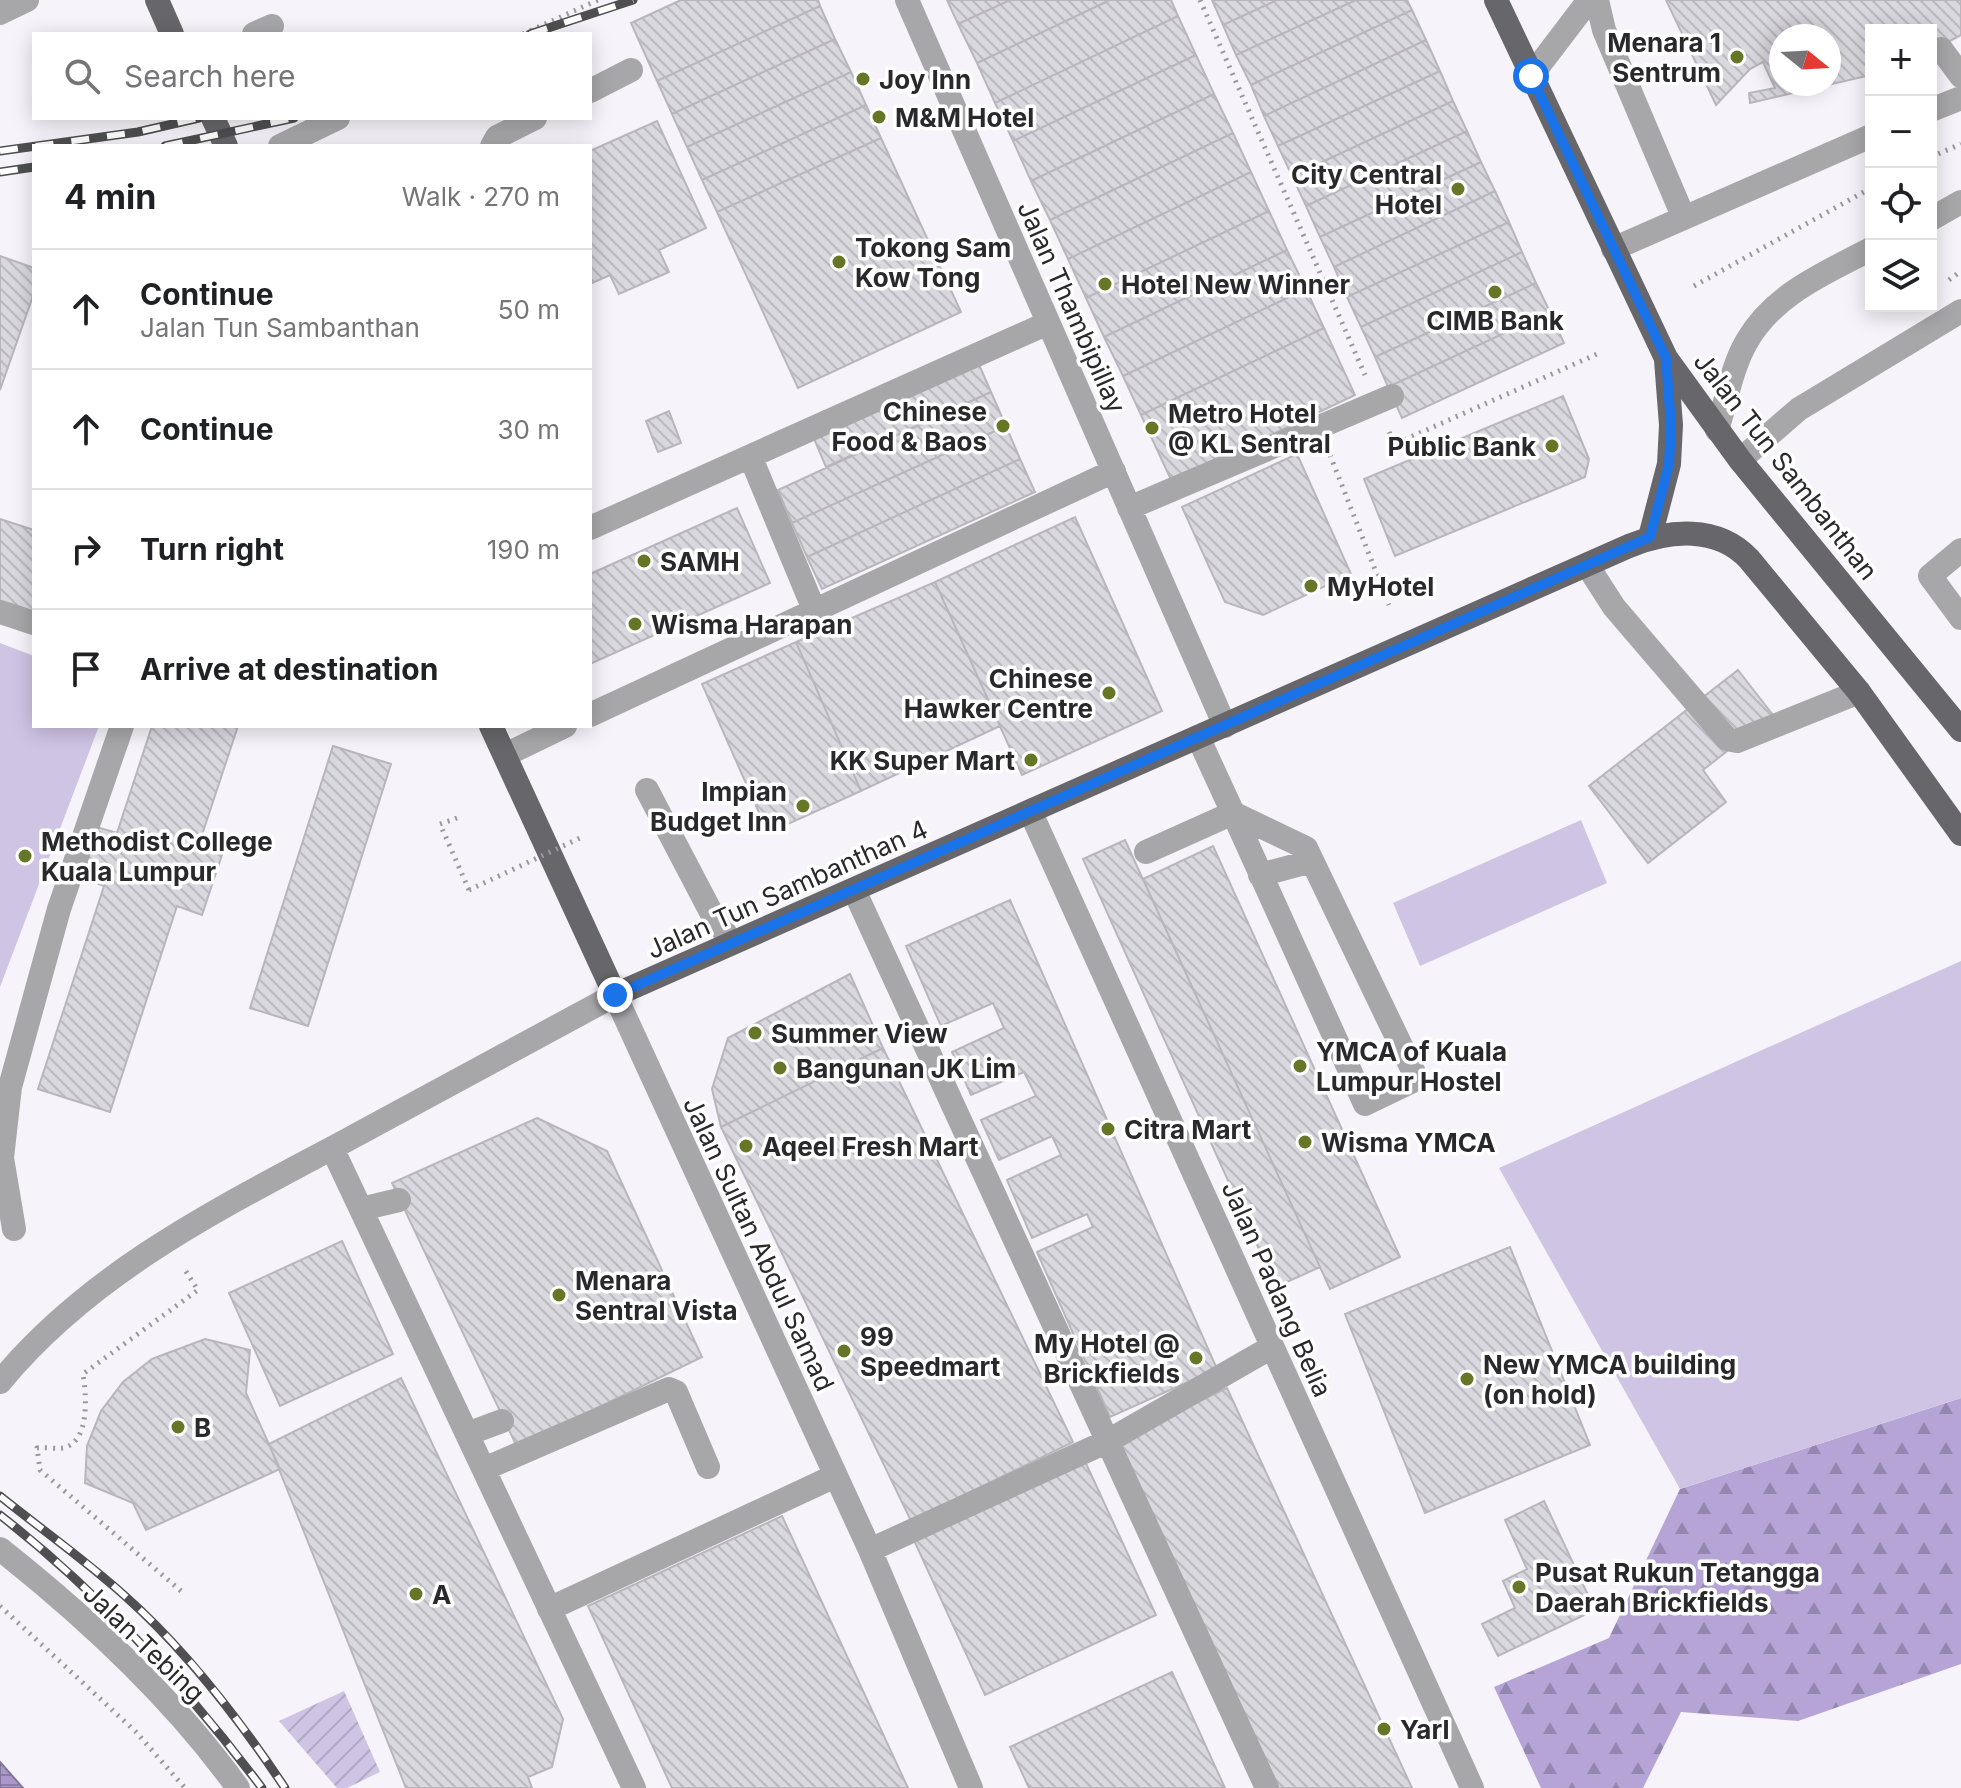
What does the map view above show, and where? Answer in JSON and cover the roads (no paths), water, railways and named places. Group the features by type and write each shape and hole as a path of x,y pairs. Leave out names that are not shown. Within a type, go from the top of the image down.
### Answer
{"main road":[{"path":"157,0 171,32"},
{"name":"Jalan Tun Sambanthan","path":"1496,0 1666,358 1740,460 1961,730"},
{"path":"214,120 225,144"},
{"path":"1666,358 1671,425 1669,464 1650,537 1689,532 1737,546 1859,692 1961,834"},
{"name":"Jalan Tun Sambanthan 4","path":"615,995 1650,537"},
{"name":"Jalan Sultan Abdul Samad","path":"492,728 615,995"}],"street":[{"path":"0,13 27,0"},
{"name":"Jalan Thambipillay","path":"907,0 1225,726"},
{"path":"1531,76 1589,0"},
{"path":"1597,0 1604,30 1683,216"},
{"path":"1937,107 1960,95 1941,49"},
{"path":"592,90 631,70"},
{"path":"284,144 334,120"},
{"path":"493,144 497,137 531,120"},
{"path":"1613,249 1865,139"},
{"path":"1937,215 1961,202"},
{"path":"1937,219 1961,223"},
{"path":"1717,430 1746,343 1764,317 1801,285 1865,252"},
{"path":"1740,460 1799,409 1961,311"},
{"path":"592,527 1048,323"},
{"path":"1129,508 1383,401"},
{"path":"751,458 815,612"},
{"path":"592,714 1114,471"},
{"path":"1961,550 1930,576 1961,618"},
{"path":"1587,565 1614,607 1727,739 1737,741 1859,692"},
{"path":"0,612 32,622"},
{"path":"14,1229 2,1158 10,1087 59,909 121,728"},
{"path":"505,755 561,728"},
{"path":"1146,852 1233,813 1306,848 1417,1079 1365,1104 1260,875 1233,813 1198,737"},
{"path":"647,790 712,914 732,943"},
{"name":"Jalan Padang Belia","path":"1031,813 1472,1788"},
{"path":"1260,875 1312,861"},
{"path":"854,890 1267,1788"},
{"name":"Jalan Tun Sambanthan 4","path":"0,1382 34,1341 91,1291 179,1234 615,995"},
{"name":"Jalan Sultan Abdul Samad","path":"615,995 870,1550 971,1788"},
{"path":"332,1148 634,1788"},
{"path":"364,1215 400,1205"},
{"path":"870,1550 1108,1441 1272,1347"},
{"path":"484,1469 669,1389 676,1392 708,1467"},
{"path":"467,1434 502,1421"},
{"path":"549,1609 835,1476"},
{"name":"Jalan Tebing","path":"0,1549 138,1671 196,1732 238,1788"}],"railway":[{"path":"536,32 633,0"},
{"path":"51,144 138,132 190,120"},
{"path":"174,144 285,120"},
{"path":"0,151 32,147"},
{"path":"0,172 32,167"},
{"path":"0,1496 79,1557 148,1617 231,1711 285,1788"},
{"path":"0,1515 72,1576 140,1643 203,1714 262,1788"}],"place":[{"name":"Menara 1 Sentrum","path":"1737,57"},
{"name":"Joy Inn","path":"863,79"},
{"name":"M&M Hotel","path":"879,117"},
{"name":"City Central Hotel","path":"1458,189"},
{"name":"Tokong Sam Kow Tong","path":"839,262"},
{"name":"Hotel New Winner","path":"1105,284"},
{"name":"CIMB Bank","path":"1495,292"},
{"name":"Chinese Food & Baos","path":"1003,426"},
{"name":"Metro Hotel @ KL Sentral","path":"1152,428"},
{"name":"Public Bank","path":"1552,446"},
{"name":"SAMH","path":"644,561"},
{"name":"MyHotel","path":"1311,586"},
{"name":"Wisma Harapan","path":"635,624"},
{"name":"Chinese Hawker Centre","path":"1109,693"},
{"name":"KK Super Mart","path":"1031,760"},
{"name":"Impian Budget Inn","path":"803,806"},
{"name":"Methodist College Kuala Lumpur","path":"25,856"},
{"name":"Summer View","path":"755,1033"},
{"name":"YMCA of Kuala Lumpur Hostel","path":"1300,1066"},
{"name":"Bangunan JK Lim","path":"780,1068"},
{"name":"Citra Mart","path":"1108,1129"},
{"name":"Wisma YMCA","path":"1305,1142"},
{"name":"Aqeel Fresh Mart","path":"746,1146"},
{"name":"Menara Sentral Vista","path":"559,1295"},
{"name":"99 Speedmart","path":"844,1351"},
{"name":"My Hotel @ Brickfields","path":"1196,1358"},
{"name":"New YMCA building (on hold)","path":"1467,1379"},
{"name":"B","path":"178,1427"},
{"name":"Pusat Rukun Tetangga Daerah Brickfields","path":"1519,1587"},
{"name":"A","path":"416,1594"},
{"name":"Yarl","path":"1384,1729"}]}
